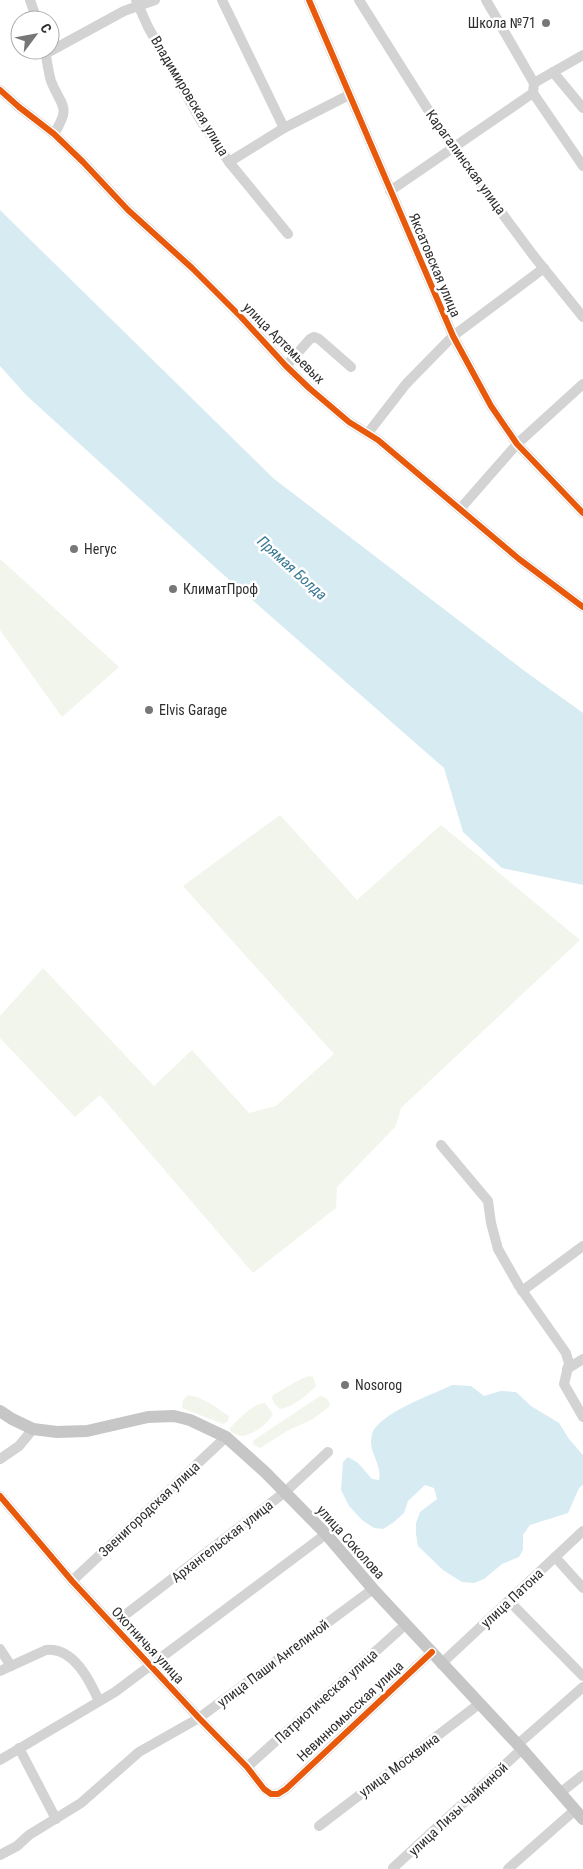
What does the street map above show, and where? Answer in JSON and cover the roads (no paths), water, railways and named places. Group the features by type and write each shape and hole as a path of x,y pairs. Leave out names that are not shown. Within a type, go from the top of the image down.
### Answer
{"main road":[{"name":"улица Соколова","path":"0,1411 12,1420 33,1429 57,1432 87,1431 148,1417 174,1416 197,1423 226,1437 240,1448 326,1534 373,1589 579,1814"}],"street":[{"path":"60,44 136,3 155,0"},
{"path":"222,0 284,128"},
{"name":"Яксатовская улица","path":"309,0 453,336 491,406 517,444 583,513"},
{"name":"Карагалинская улица","path":"359,0 453,148 583,316"},
{"path":"486,0 534,88 583,166"},
{"name":"Владимировская улица","path":"136,3 201,120 229,162 288,234"},
{"path":"390,192 453,148 553,72 583,54"},
{"path":"47,60 52,83 65,110 64,119 54,134"},
{"path":"553,72 583,108"},
{"name":"улица Артемьевых","path":"0,90 54,134 128,210 192,268 286,366 349,422 368,433 519,559 583,607"},
{"path":"229,162 284,128 349,95"},
{"path":"368,433 406,384 453,336 544,268"},
{"path":"286,366 314,337 319,339 351,367"},
{"path":"460,509 517,444 583,384"},
{"path":"441,1145 488,1201 491,1223 498,1249 522,1291 566,1352 568,1363 564,1384 583,1417"},
{"path":"522,1291 583,1246"},
{"path":"567,1369 583,1359"},
{"path":"0,1459 20,1446 33,1429"},
{"name":"Звенигородская улица","path":"72,1581 226,1437"},
{"name":"Архангельская улица","path":"112,1625 285,1492 328,1452"},
{"name":"Охотничья улица","path":"0,1496 72,1581 247,1768 264,1789 271,1794 278,1794 286,1789"},
{"name":"улица Патона","path":"441,1664 583,1531"},
{"path":"0,1760 115,1692 326,1534"},
{"path":"556,1557 583,1588"},
{"name":"улица Паши Ангелиной","path":"0,1855 18,1846 28,1835 89,1797 139,1752 199,1718 373,1589"},
{"path":"509,1601 583,1676"},
{"name":"Патриотическая улица","path":"247,1768 406,1624"},
{"path":"0,1649 11,1666"},
{"path":"0,1671 52,1649 61,1652 86,1673 99,1702"},
{"name":"Невинномысская улица","path":"286,1789 432,1652"},
{"name":"улица Лизы Чайкиной","path":"393,1868 583,1687"},
{"name":"улица Москвина","path":"319,1826 479,1704"},
{"path":"20,1748 56,1819"},
{"path":"560,1792 583,1775"},
{"path":"508,1869 579,1814"}],"water":[{"name":"Прямая Болда","path":"0,210 273,478 526,672 583,713 583,885 502,868 463,832 444,768 217,569 26,395 0,366"},
{"path":"452,1385 471,1386 484,1396 501,1391 516,1392 531,1406 559,1423 569,1439 583,1455 583,1485 579,1488 568,1513 530,1525 523,1535 523,1550 519,1557 502,1564 484,1579 474,1583 462,1582 443,1570 418,1546 416,1523 420,1512 437,1499 434,1488 425,1485 408,1501 404,1513 383,1529 374,1528 362,1520 349,1506 341,1490 343,1462 348,1457 358,1463 372,1479 379,1480 380,1475 371,1441 374,1429 381,1421 400,1409"}],"place":[{"name":"Школа №71","path":"546,23"},
{"name":"Негус","path":"74,549"},
{"name":"КлиматПроф","path":"173,589"},
{"name":"Elvis Garage","path":"149,710"},
{"name":"Nosorog","path":"345,1385"}]}
